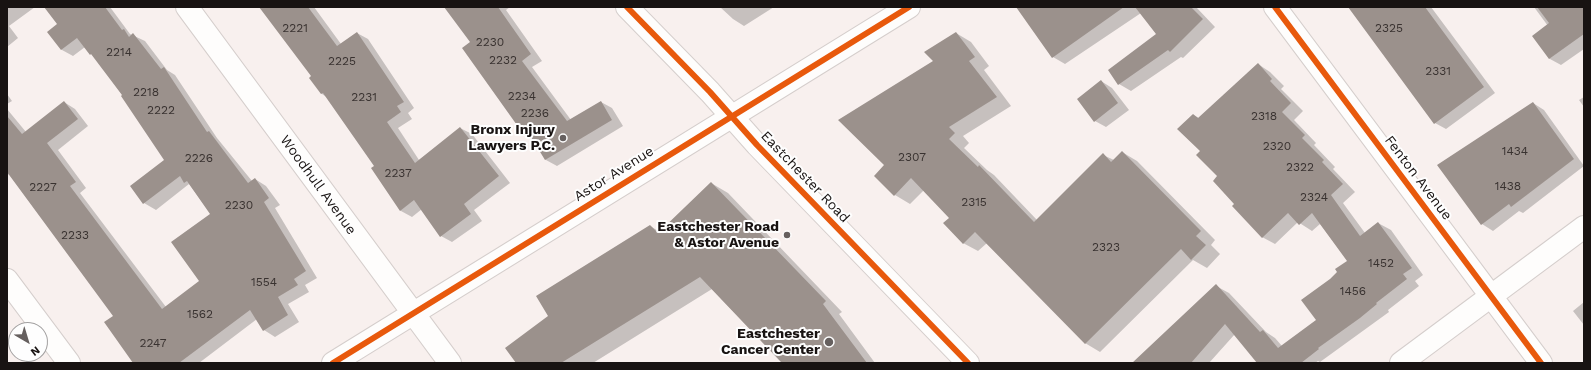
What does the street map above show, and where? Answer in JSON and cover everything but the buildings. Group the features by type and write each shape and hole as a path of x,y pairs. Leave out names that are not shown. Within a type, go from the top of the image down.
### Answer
{"street":[{"name":"Woodhull Avenue","path":"187,7 450,363"},
{"name":"Eastchester Road","path":"627,7 710,92 730,117 968,363"},
{"name":"Astor Avenue","path":"333,363 909,7"},
{"name":"Fenton Avenue","path":"1275,7 1541,363"},
{"path":"1401,363 1584,227"},
{"path":"7,280 69,363"}],"cycle path":[{"path":"627,7 710,92 757,145 968,363"},
{"path":"333,363 909,7"},
{"path":"1275,7 1541,363"}],"place":[{"name":"Bronx Injury Lawyers P.C.","path":"563,138"},
{"name":"Eastchester Road & Astor Avenue","path":"787,235"},
{"name":"Eastchester Cancer Center","path":"829,342"}]}
